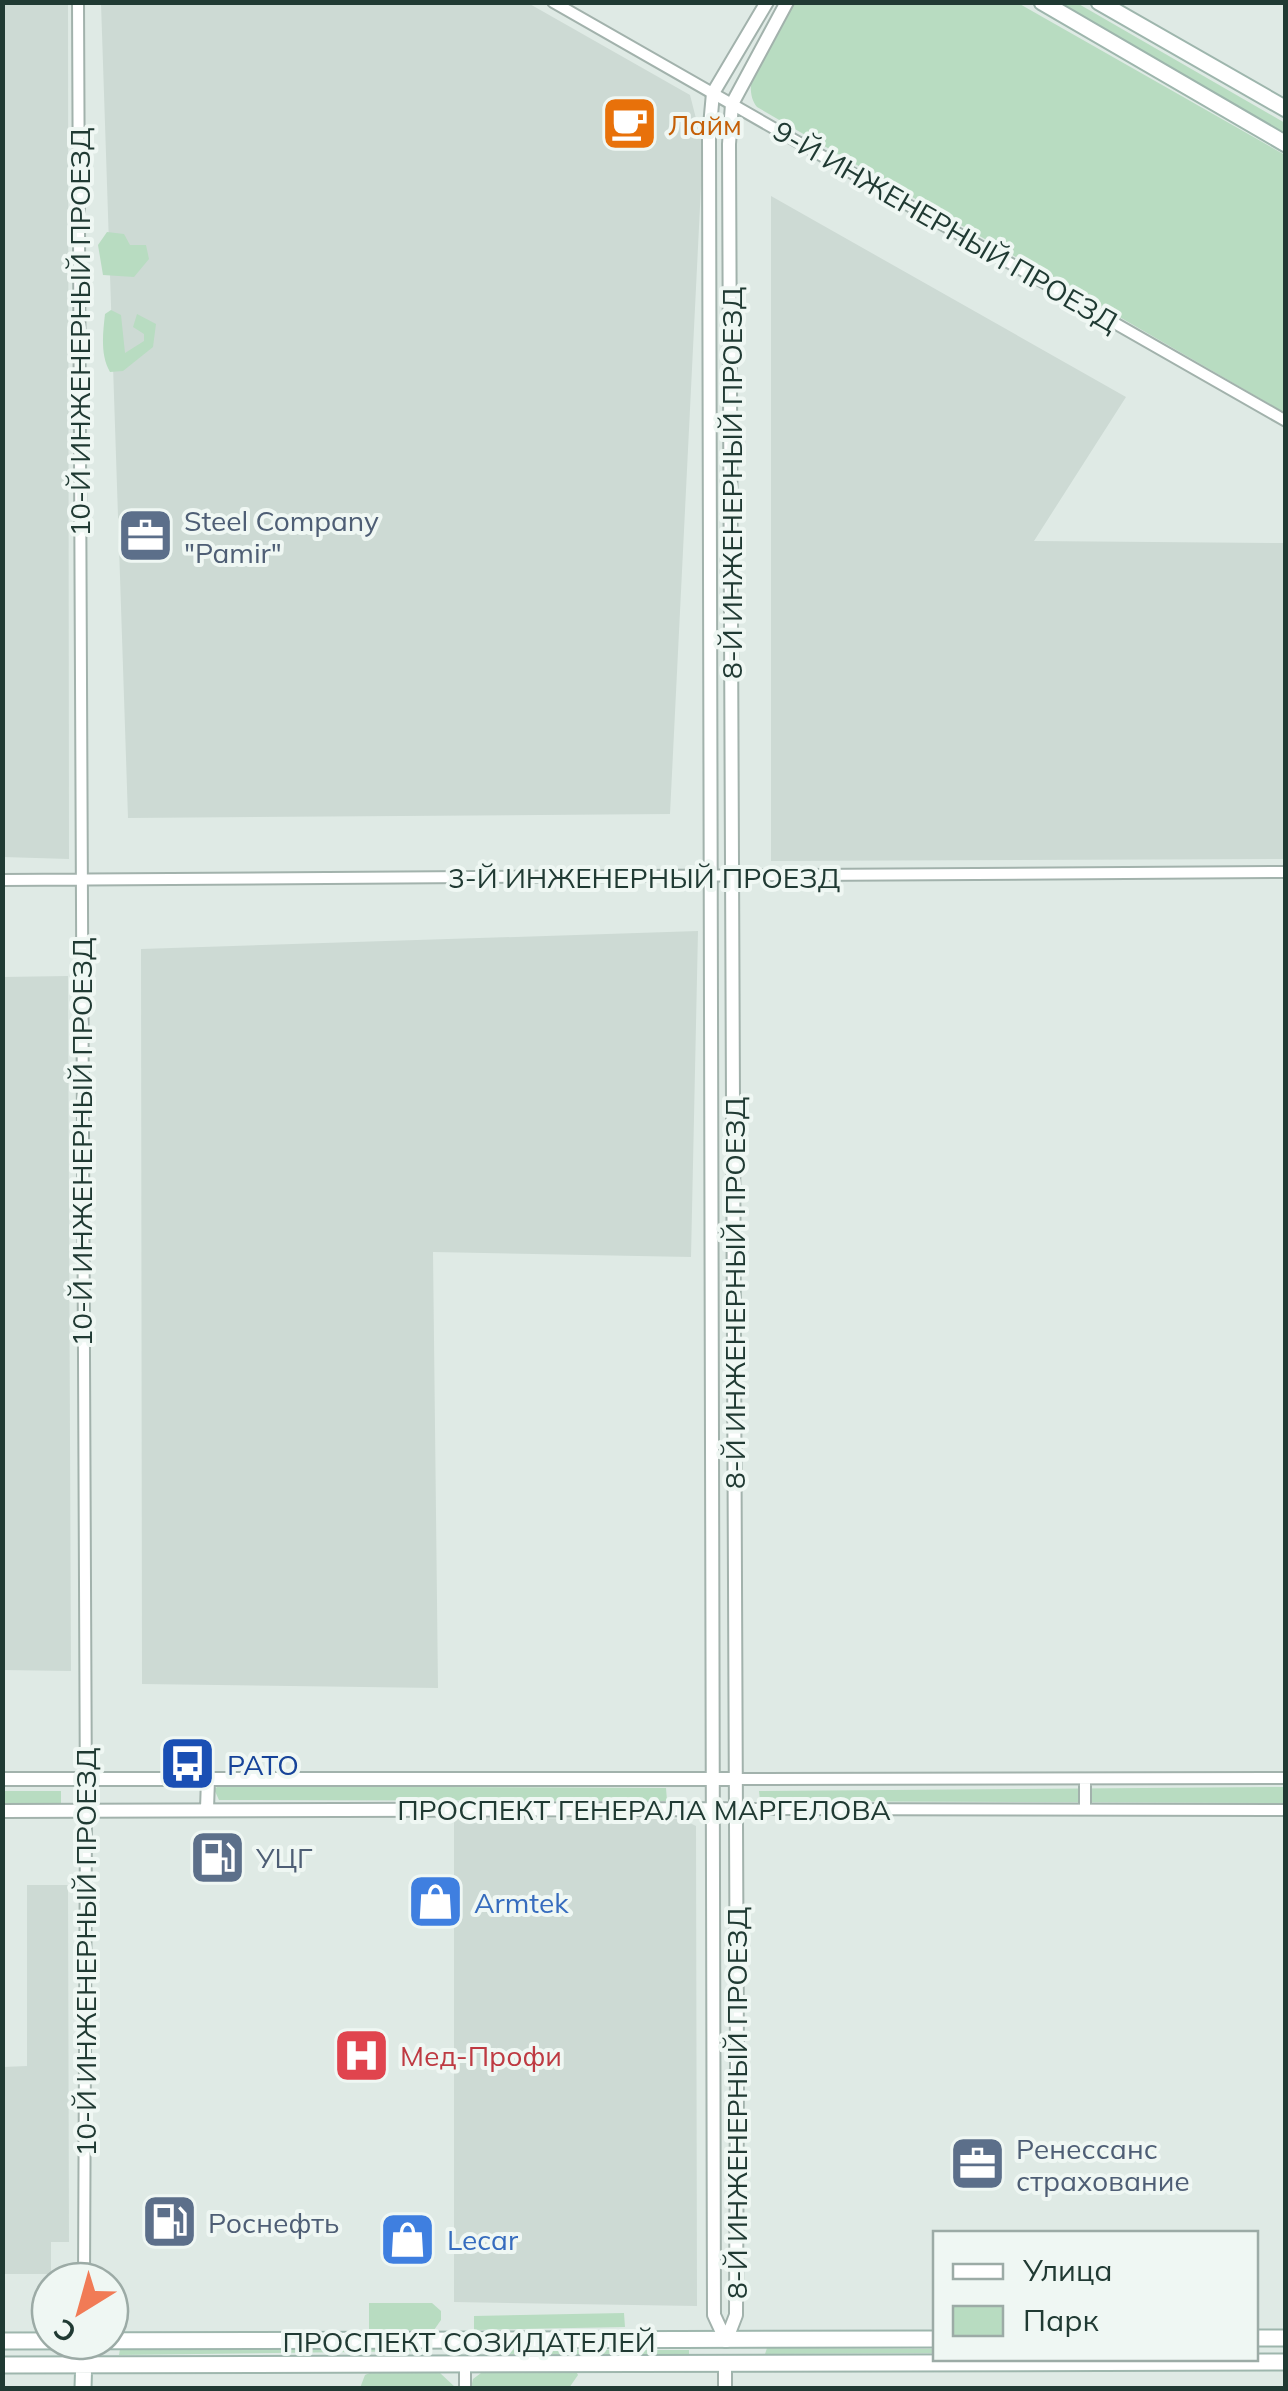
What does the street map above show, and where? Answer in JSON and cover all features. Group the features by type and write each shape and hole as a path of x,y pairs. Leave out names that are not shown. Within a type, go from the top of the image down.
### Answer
{"main road":[{"path":"1042,2 1286,144"},
{"path":"1099,2 1286,109"},
{"path":"1258,2338 1286,2338"},
{"name":"ПРОСПЕКТ СОЗИДАТЕЛЕЙ","path":"130,2341 933,2339"},
{"path":"464,2340 465,2364"},
{"path":"725,2364 726,2340"},
{"name":"ПРОСПЕКТ СОЗИДАТЕЛЕЙ","path":"2,2342 30,2342"},
{"path":"83,2361 83,2388"},
{"name":"ПРОСПЕКТ СОЗИДАТЕЛЕЙ","path":"2,2365 1286,2362"}],"street":[{"name":"10-Й ИНЖЕНЕРНЫЙ ПРОЕЗД","path":"78,2 86,1810 84,2261"},
{"name":"9-Й ИНЖЕНЕРНЫЙ ПРОЕЗД","path":"553,2 1286,421"},
{"name":"8-Й ИНЖЕНЕРНЫЙ ПРОЕЗД","path":"726,2340 714,2315 714,877 709,137 714,93 767,2"},
{"name":"8-Й ИНЖЕНЕРНЫЙ ПРОЕЗД","path":"726,2340 736,2315 732,104 786,2"},
{"name":"3-Й ИНЖЕНЕРНЫЙ ПРОЕЗД","path":"2,880 1286,872"},
{"path":"714,1040 734,1040"},
{"name":"ПРОСПЕКТ ГЕНЕРАЛА МАРГЕЛОВА","path":"2,1779 1286,1778"},
{"path":"207,1810 208,1779"},
{"path":"1085,1780 1088,1808"},
{"name":"ПРОСПЕКТ ГЕНЕРАЛА МАРГЕЛОВА","path":"2,1810 1286,1810"},
{"path":"714,1882 736,1882"},
{"path":"465,2364 465,2388"},
{"path":"725,2364 725,2388"}],"shaded area":[{"path":"3,2 68,3 69,859 3,857"},
{"path":"101,3 528,3 690,95 703,146 670,814 128,818"},
{"path":"771,196 1126,397 1034,541 1285,543 1285,859 771,861"},
{"path":"698,931 691,1257 433,1252 438,1688 142,1684 141,949"},
{"path":"68,976 71,1671 3,1670 3,977"},
{"path":"454,1818 682,1819 696,1826 697,2306 454,2302"},
{"path":"27,1885 68,1885 69,2242 51,2242 51,2261 30,2261 30,2274 3,2274 3,2067 27,2066"}],"green space":[{"path":"792,3 1018,3 1285,155 1285,413 757,107 751,83 755,69"},
{"path":"1057,3 1077,3 1285,123 1285,134"},
{"path":"107,232 124,234 130,245 146,245 149,259 134,277 103,275 98,245"},
{"path":"111,310 121,315 125,353 144,341 144,334 133,327 137,314 156,324 153,347 123,371 110,372 105,358 105,314"},
{"path":"1285,1787 1286,1803 760,1801 759,1791"},
{"path":"666,1788 667,1801 219,1800 214,1789"},
{"path":"3,1791 61,1791 61,1807 3,1806"},
{"path":"369,2303 432,2303 441,2311 441,2320 434,2330 369,2332"},
{"path":"624,2313 625,2327 474,2330 474,2316"},
{"path":"767,2348 933,2349 933,2353 765,2354"},
{"path":"130,2349 431,2351 130,2355"},
{"path":"499,2350 689,2350 689,2354 498,2354"},
{"path":"374,2371 439,2372 456,2388 360,2388 365,2375"},
{"path":"481,2373 578,2375 569,2388 471,2388 473,2379"}],"place":[{"name":"Лайм","path":"629,124"},
{"name":"Steel Company \"Pamir\"","path":"145,536"},
{"name":"РАТО","path":"188,1764"},
{"name":"УЦГ","path":"217,1857"},
{"name":"Armtek","path":"435,1902"},
{"name":"Мед-Профи","path":"361,2055"},
{"name":"Ренессанс страхование","path":"977,2164"},
{"name":"Роснефть","path":"169,2222"},
{"name":"Lecar","path":"408,2239"}]}
